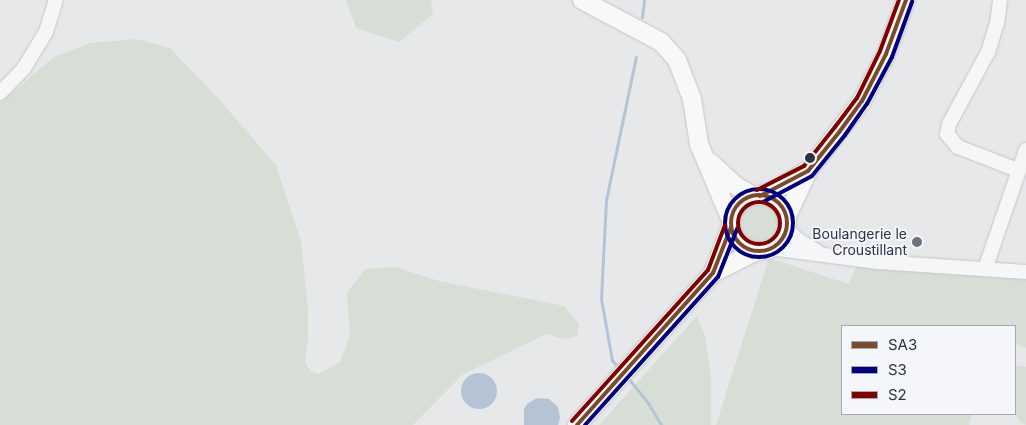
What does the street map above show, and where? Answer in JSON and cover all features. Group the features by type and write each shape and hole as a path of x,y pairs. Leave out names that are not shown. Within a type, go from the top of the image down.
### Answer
{"main road":[{"path":"582,0 661,42 670,49 678,60 689,90 699,144 737,240 743,246 763,250"},
{"path":"577,425 714,273 782,239 786,223 808,171 862,100 886,54 906,0"},
{"path":"705,158 736,186 756,196 777,202 786,223"},
{"path":"714,273 738,205 782,186 808,171"}],"street":[{"path":"0,93 24,68 46,32 56,0"},
{"path":"1000,0 998,23 988,52 949,124 947,134 958,147 1018,170"},
{"path":"985,269 1026,150"},
{"path":"786,223 812,249 830,257"},
{"path":"763,250 1026,272"}],"shaded area":[{"path":"346,0 431,0 433,14 399,42 356,28"},
{"path":"136,39 170,48 216,96 276,165 301,242 308,309 308,339 305,361 310,371 319,374 340,362 350,336 347,292 366,269 395,267 439,281 564,306 579,324 577,336 565,339 546,334 462,375 413,425 0,425 0,103 54,57 90,43"},
{"path":"759,201 771,205 777,211 781,223 777,235 771,241 759,245 747,241 741,235 737,223 741,211 747,205"},
{"path":"769,258 849,284 857,265 1026,275 1026,348 1016,344 1016,325 841,325 841,415 972,415 969,425 716,425"},
{"path":"697,316 705,336 711,379 711,425 599,425"},
{"path":"1016,365 1026,367 1026,425 1020,422 1016,415"}],"water":[{"path":"479,373 486,374 492,378 496,384 496,398 492,404 486,408 479,409 472,408 466,404 462,398 461,391 462,384 466,378 472,374"},
{"path":"537,398 549,399 558,407 560,418 558,425 524,425 524,409 527,404"}],"waterway":[{"path":"642,17 644,0"},
{"path":"620,370 612,360 601,299 606,200 636,57"},
{"path":"628,378 648,403 661,425"}],"transit line":[{"name":"S2","path":"757,190 804,166 857,98 880,51 899,0"},
{"name":"SA3","path":"760,196 808,171 840,131 862,101 886,54 906,0"},
{"name":"S3","path":"763,202 812,176 845,135 867,104 892,57 912,2"},
{"name":"S3","path":"759,189 772,192 783,199 790,210 793,223 790,236 783,247 772,254 759,257 746,254 735,247 728,236 725,223 728,210 735,199 746,192 759,189"},
{"name":"SA3","path":"759,195 774,200 782,208 787,223 782,238 774,246 759,251 744,246 736,238 731,223 736,208 744,200 759,195"},
{"name":"S2","path":"763,202 771,205 777,211 780,223 777,235 771,241 755,244 747,241 741,235 738,219 741,211 747,205 763,202"},
{"name":"S2","path":"572,421 708,270 725,225"},
{"name":"SA3","path":"577,425 713,273 731,227"},
{"name":"S3","path":"585,425 718,277 737,229"}],"place":[{"name":"Boulangerie le Croustillant","path":"917,242"}]}
